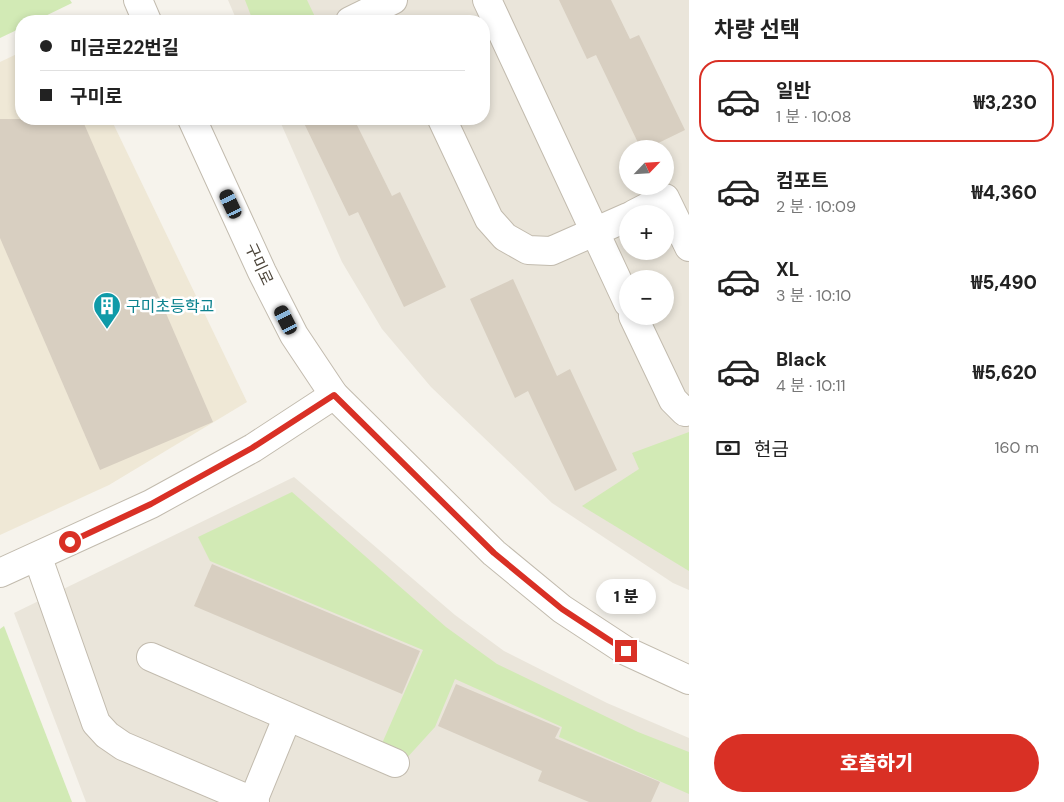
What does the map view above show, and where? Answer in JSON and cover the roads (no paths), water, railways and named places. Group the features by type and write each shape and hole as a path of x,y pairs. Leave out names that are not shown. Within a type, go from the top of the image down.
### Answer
{"street":[{"path":"138,0 144,15"},
{"path":"487,0 619,285"},
{"path":"369,15 391,8"},
{"name":"구미로","path":"195,125 262,272 294,335 334,395 494,553 562,609 626,651 689,680"},
{"path":"445,125 490,219 505,237 528,250 551,251 619,221"},
{"path":"652,205 666,198 669,205"},
{"path":"674,215 689,247"},
{"path":"638,325 672,400 685,412 689,410"},
{"path":"0,574 151,504 252,448 334,395"},
{"path":"38,558 96,722 107,735 123,746 254,802 287,718"},
{"path":"151,658 395,763"}],"place":[{"name":"구미초등학교","path":"107,330"}]}
